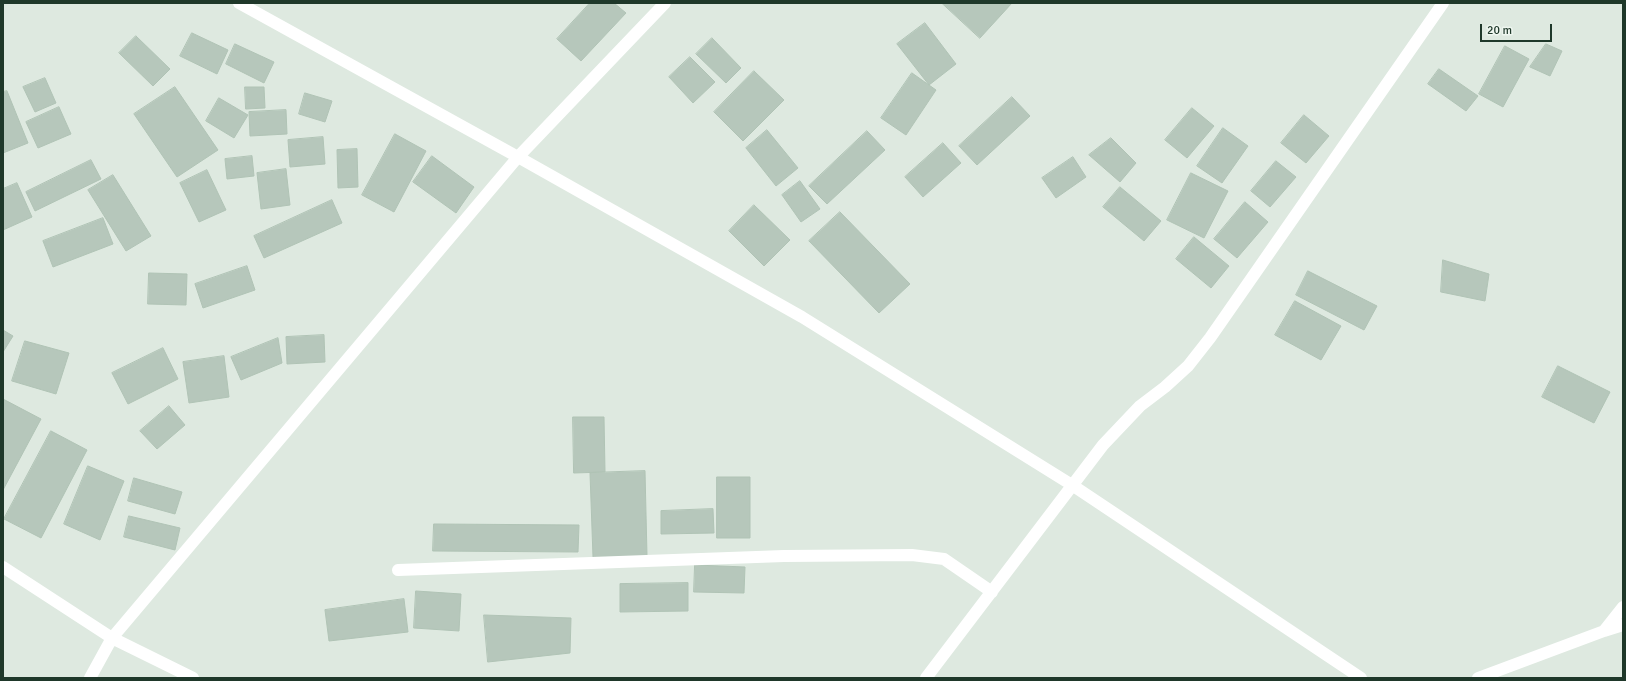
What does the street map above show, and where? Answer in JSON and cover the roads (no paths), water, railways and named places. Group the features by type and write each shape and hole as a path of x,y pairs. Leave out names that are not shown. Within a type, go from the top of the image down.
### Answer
{"street":[{"path":"239,3 802,318 1072,485 1362,678"},
{"path":"90,678 112,638 518,158 665,3"},
{"path":"926,678 1103,445 1140,406 1165,387 1188,366 1210,338 1443,3"},
{"path":"398,570 784,556 912,555 944,559 992,592"},
{"path":"3,568 112,638 193,678"},
{"path":"1604,631 1623,607"},
{"path":"1478,678 1623,625"}]}
